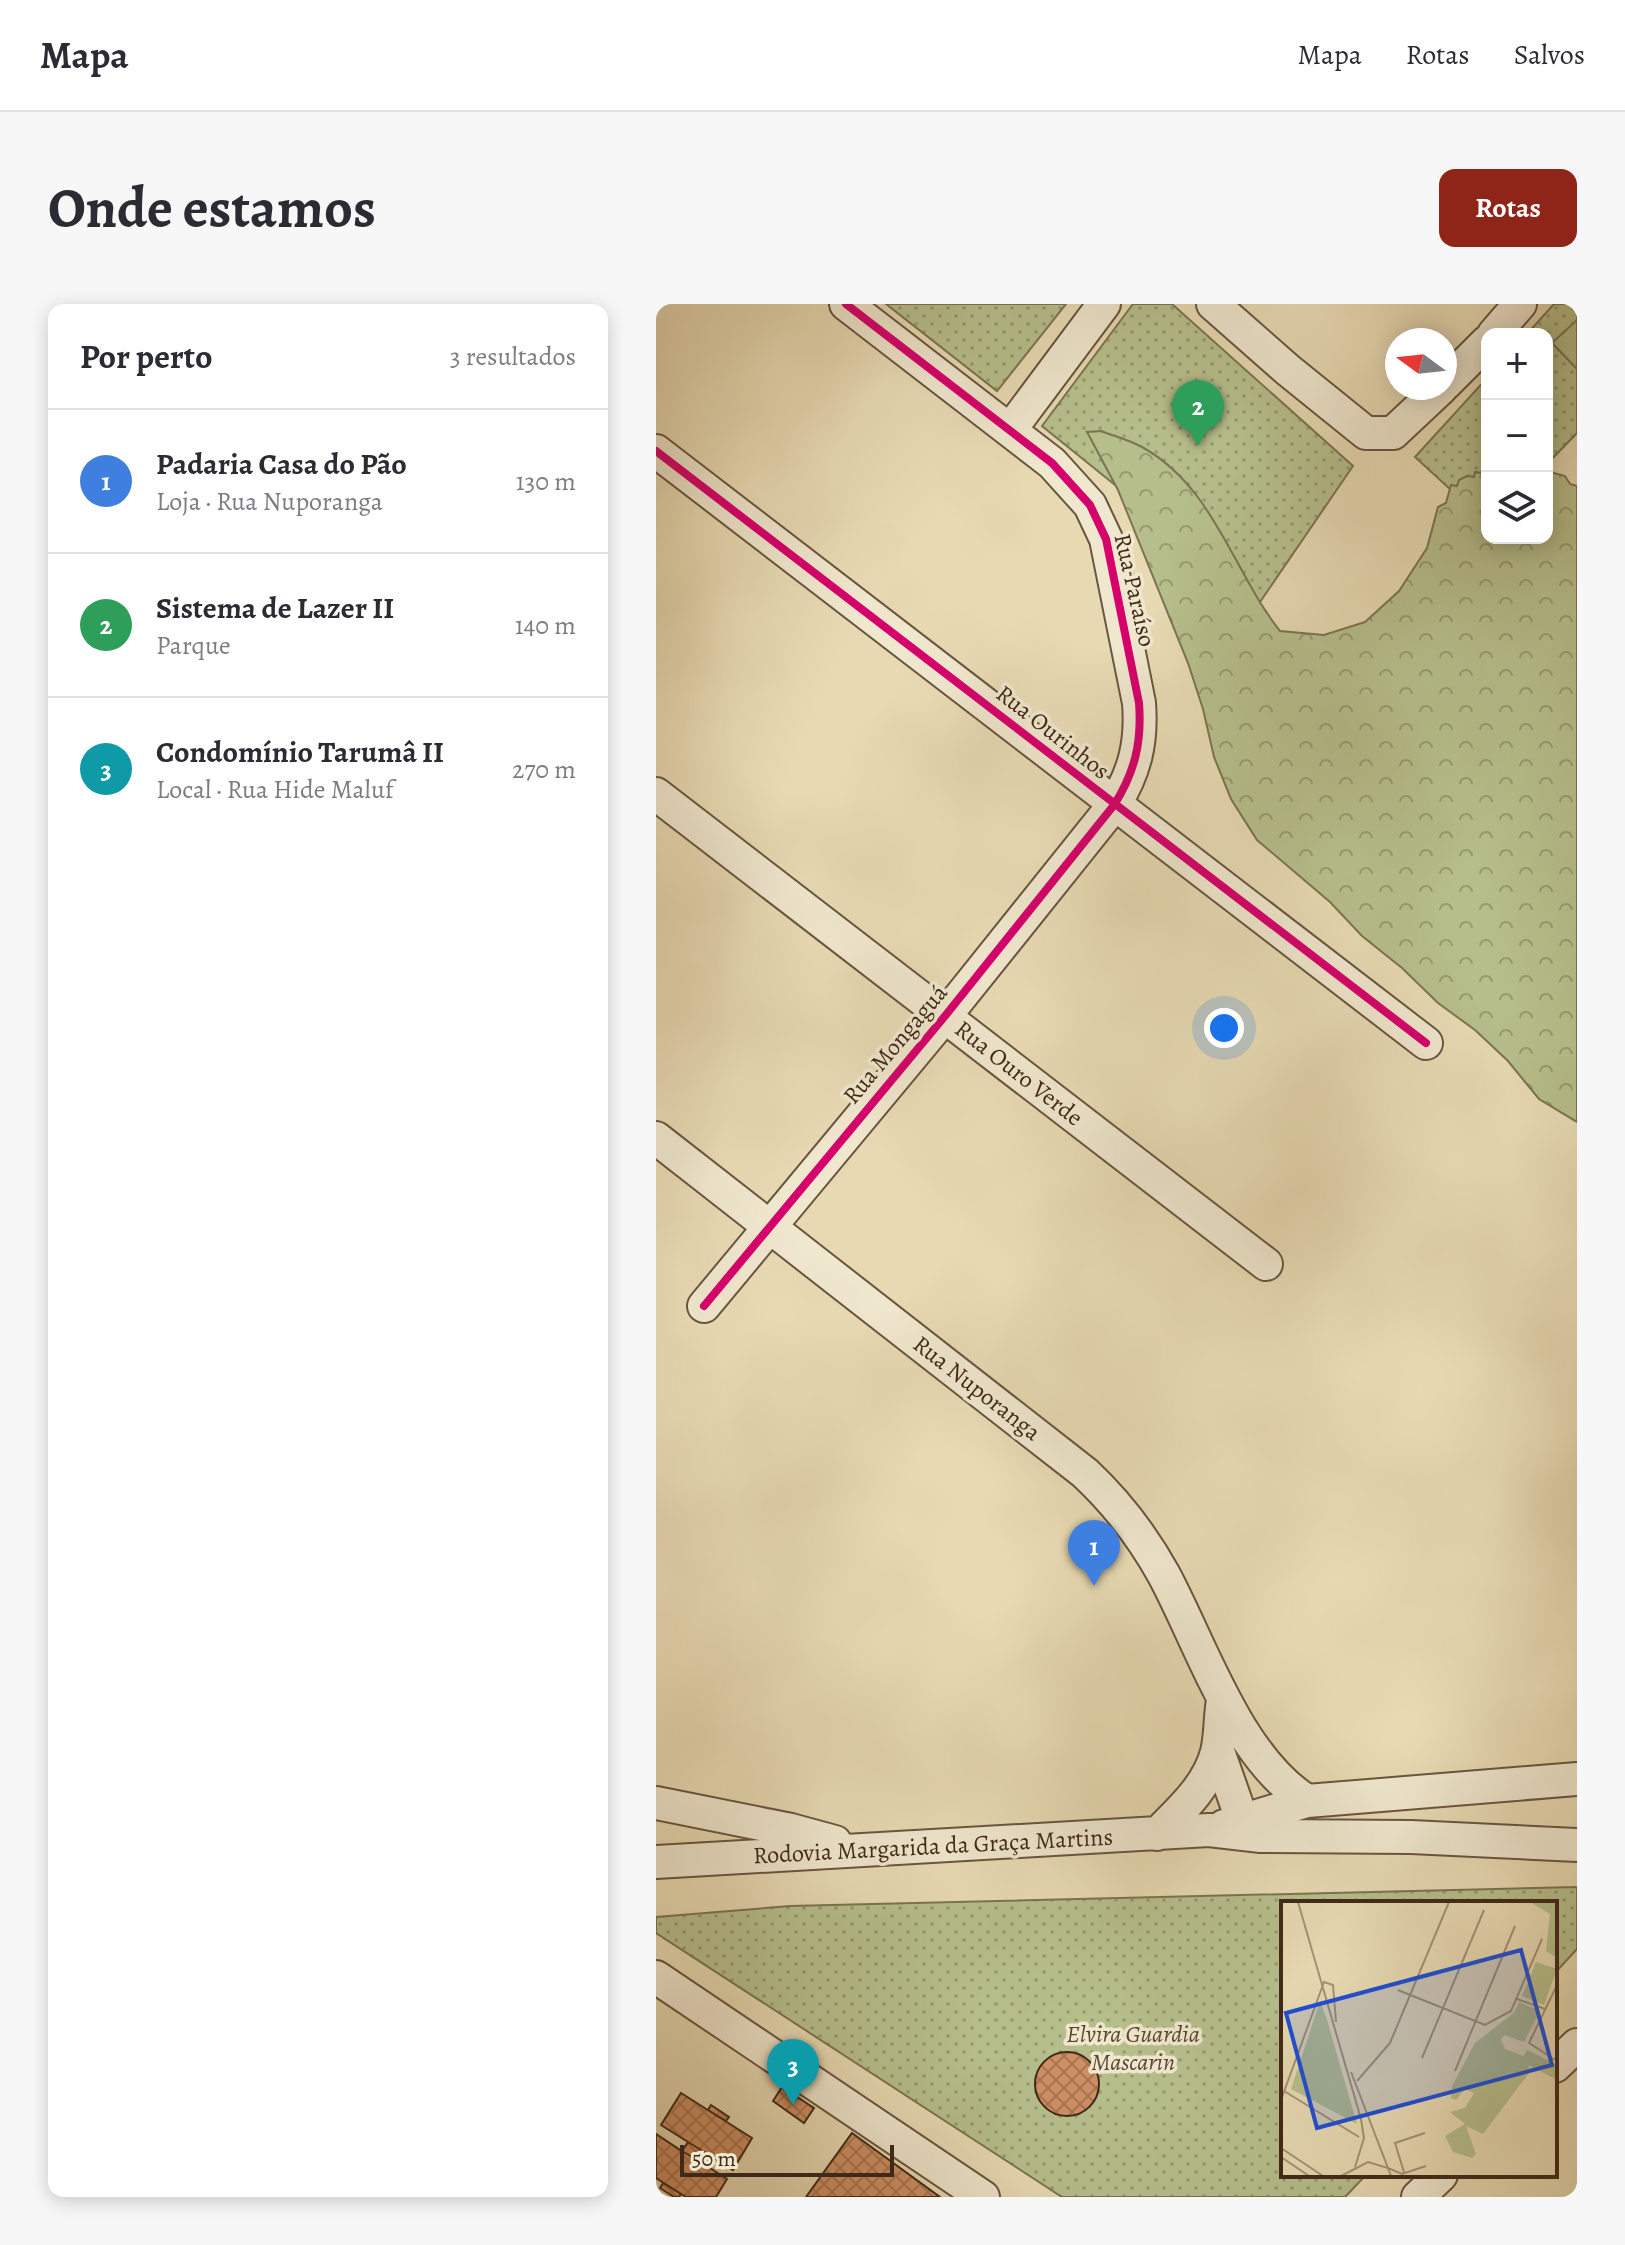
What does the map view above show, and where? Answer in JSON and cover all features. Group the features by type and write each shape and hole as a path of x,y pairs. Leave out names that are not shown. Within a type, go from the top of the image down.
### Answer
{"street":[{"name":"Rua Paraíso","path":"846,304 1052,463 1090,505 1106,539 1139,703 1141,728 1137,757 1127,784 1114,805"},
{"path":"1010,430 1104,304"},
{"path":"1213,304 1366,433 1393,433 1428,400"},
{"path":"1499,328 1520,304"},
{"path":"1457,372 1481,348"},
{"name":"Rua Ourinhos","path":"656,451 1426,1043"},
{"name":"Rua Ouro Verde","path":"656,794 1266,1264"},
{"name":"Rua Mongaguá","path":"704,1306 945,1016 1114,805"},
{"name":"Rua Nuporanga","path":"656,1138 1085,1473 1108,1495 1129,1520 1163,1573 1215,1677 1223,1700 1268,1766 1294,1793 1307,1801"},
{"name":"Rua Nuporanga","path":"1157,1834 1201,1788 1218,1751 1223,1700"},
{"path":"1218,1751 1245,1827"},
{"name":"Rodovia Margarida da Graça Martins","path":"1245,1827 1307,1801 1577,1779"},
{"path":"656,1803 791,1830 857,1849"},
{"name":"Rodovia Margarida da Graça Martins","path":"656,1862 1245,1827 1577,1845"},
{"path":"656,1977 983,2197"},
{"path":"1557,2064 1577,2045"},
{"path":"1418,2197 1439,2177"}],"green space":[{"path":"886,304 1066,304 997,391"},
{"path":"1133,304 1172,304 1353,466 1260,602 1042,426"},
{"path":"1554,304 1577,304 1577,433 1553,458 1553,328 1532,328"},
{"path":"1577,320 1577,369 1553,344"},
{"path":"1481,385 1481,518 1415,457"},
{"path":"1101,431 1142,447 1167,464 1187,484 1205,507 1280,631 1324,635 1365,622 1399,591 1427,548 1438,507 1446,503 1451,485 1457,486 1459,480 1467,476 1474,477 1475,472 1481,473 1481,544 1553,544 1553,473 1565,476 1570,484 1577,486 1577,1122 1539,1099 1508,1061 1475,1030 1438,1003 1402,968 1362,936 1330,902 1257,840 1231,799 1214,757 1188,663 1118,490 1087,432"},
{"name":"Elvira Guardia Mascarin","path":"1577,1887 1577,1949 1557,1971 1557,1901 1281,1901 1281,2177 1364,2177 1345,2197 1062,2197 656,1933 656,1917 790,1906"}],"building":[{"path":"1067,2052 1085,2058 1093,2066 1099,2084 1093,2102 1085,2110 1067,2116 1049,2110 1041,2102 1035,2084 1041,2066 1049,2058"},
{"path":"782,2087 814,2108 804,2123 773,2101"},
{"path":"681,2093 752,2138 733,2170 706,2153 701,2162 727,2179 716,2197 686,2197 656,2178 656,2134 682,2151 688,2142 661,2125"},
{"path":"711,2105 729,2117 726,2121 708,2110"},
{"path":"852,2133 940,2197 806,2197"},
{"path":"688,2142 706,2153 701,2162 682,2151"},
{"path":"663,2183 681,2194 679,2197 660,2188"}],"cycle path":[{"path":"704,1306 945,1016 1114,805 1132,769 1138,744 1139,703 1106,539 1090,505 1052,463 846,304"},
{"path":"656,451 1426,1043"}],"place":[{"name":"Sistema de Lazer II","path":"1198,446"},
{"name":"Padaria Casa do Pão","path":"1094,1586"},
{"name":"Condomínio Tarumâ II","path":"793,2105"}]}
